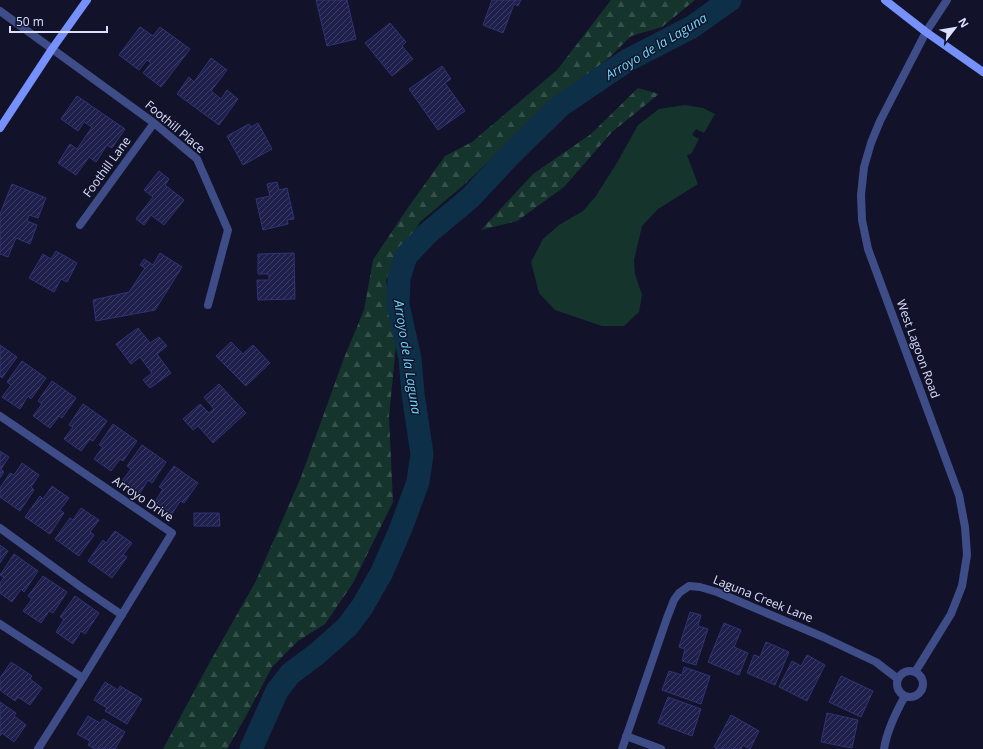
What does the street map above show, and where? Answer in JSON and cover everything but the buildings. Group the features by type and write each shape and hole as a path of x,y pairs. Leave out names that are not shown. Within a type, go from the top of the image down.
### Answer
{"main road":[{"path":"0,128 52,49 87,0"},
{"path":"885,0 926,32 983,72"}],"street":[{"name":"West Lagoon Road","path":"916,672 951,614 962,586 968,555 965,527 959,495 868,249 862,220 861,195 864,167 871,143 926,32 947,0"},
{"name":"Foothill Place","path":"0,11 154,123 198,159 228,230 208,305"},
{"name":"Foothill Lane","path":"80,224 154,123"},
{"name":"Arroyo Drive","path":"0,416 172,533 38,749"},
{"path":"0,528 122,615"},
{"name":"Laguna Creek Lane","path":"622,749 674,600 680,593 690,586 717,592 823,637 876,662 898,679"},
{"path":"0,624 83,678"},
{"path":"906,672 916,672 920,675 922,680 923,686 921,692 911,697 905,696 898,689 898,679 906,672"},
{"path":"884,749 896,711 905,696"},
{"path":"626,736 662,749"}],"green space":[{"path":"611,0 695,0 662,27 631,36 608,59 556,97 465,184 420,222 386,280 396,346 389,416 393,502 353,583 325,624 298,641 272,667 227,749 163,749 256,581 301,477 344,358 364,310 373,260 445,156 472,142 557,70"},
{"path":"638,88 659,94 612,132 564,187 517,221 481,230 533,174 591,134"},
{"path":"685,105 703,108 715,114 704,133 696,129 692,135 699,139 691,154 687,155 698,184 658,209 642,226 634,260 635,274 642,295 639,312 624,326 602,326 555,310 539,293 531,262 543,239 559,225 583,211 596,196 638,125 659,109"}],"waterway":[{"name":"Arroyo de la Laguna","path":"251,749 277,691 290,674 318,653 347,627 362,607 382,572 401,528 418,482 422,454 413,394 410,358 398,305 399,278 406,256 428,233 470,198 510,155 560,106 628,60 692,27 730,0"}]}
